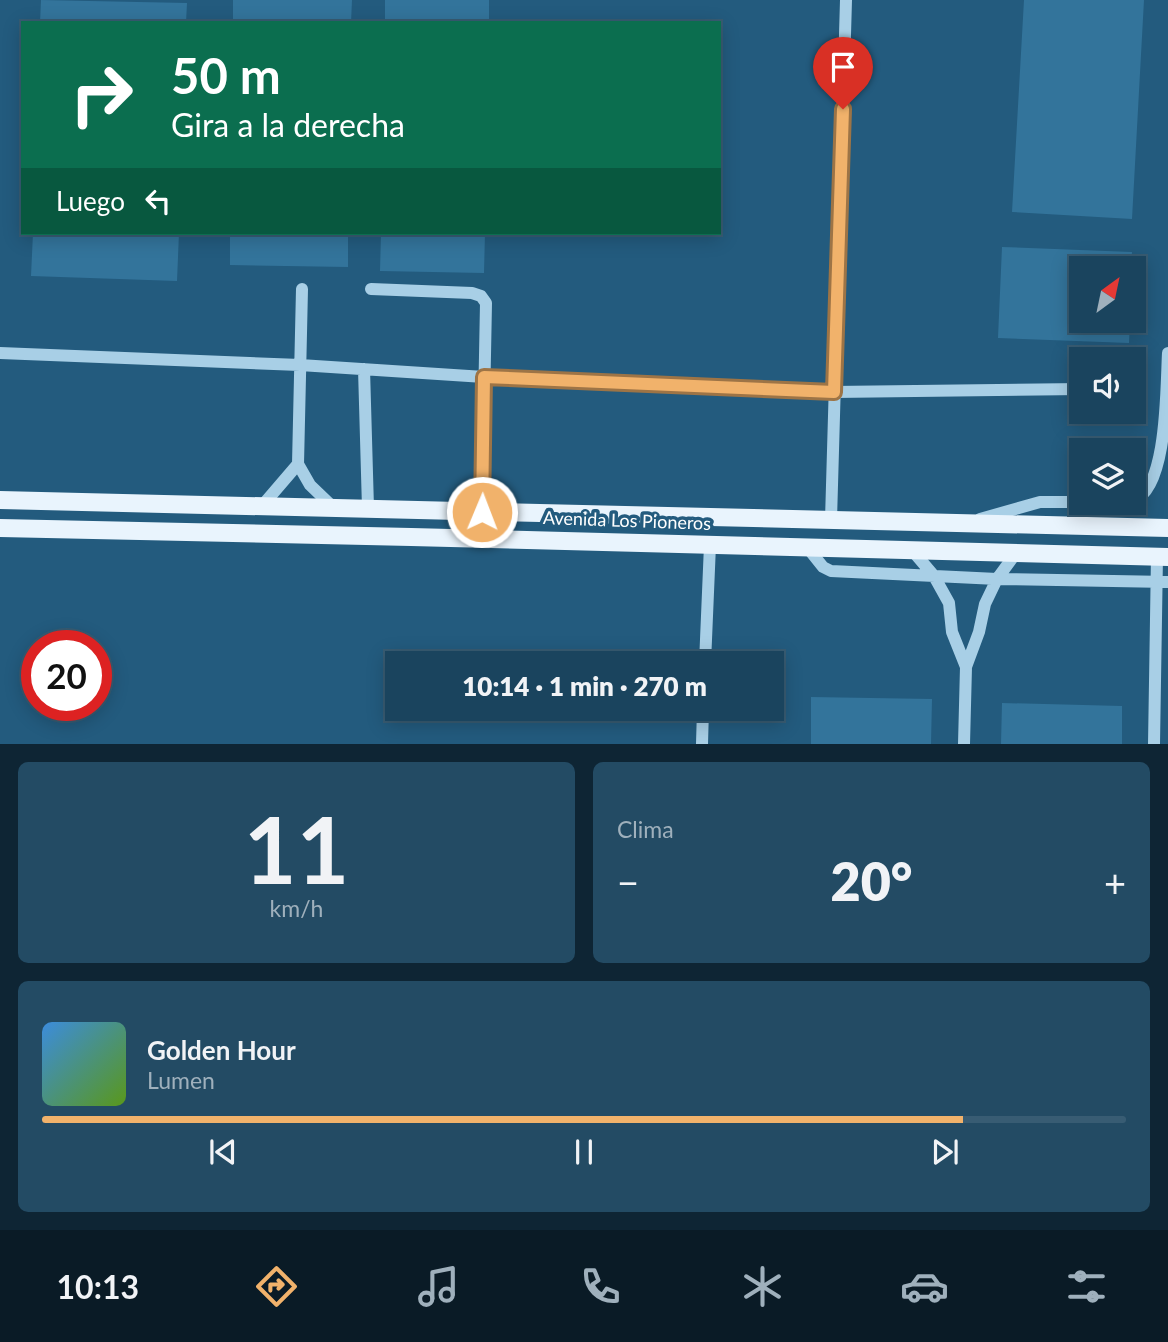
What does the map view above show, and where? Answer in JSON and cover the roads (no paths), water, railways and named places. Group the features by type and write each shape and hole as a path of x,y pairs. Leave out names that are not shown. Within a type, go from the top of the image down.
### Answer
{"main road":[{"name":"Avenida Los Pioneros","path":"0,500 1168,528"},
{"name":"Avenida Los Pioneros","path":"0,528 1162,557"}],"street":[{"path":"831,520 846,0"},
{"path":"302,289 298,464 310,485 334,508"},
{"path":"371,289 472,293 481,296 485,303 482,512"},
{"path":"0,353 834,392 1069,389"},
{"path":"1146,491 1154,481 1162,456 1168,353"},
{"path":"364,369 368,508"},
{"path":"262,506 298,464"},
{"path":"969,523 1040,502 1069,502"},
{"path":"706,651 710,545"},
{"path":"807,547 823,568 831,571 998,579 1163,582"},
{"path":"912,550 934,576 949,603 952,632 966,667"},
{"path":"964,744 966,667 979,632 985,604 1016,553"},
{"path":"1154,744 1162,557"},
{"path":"702,744 703,721"}]}
